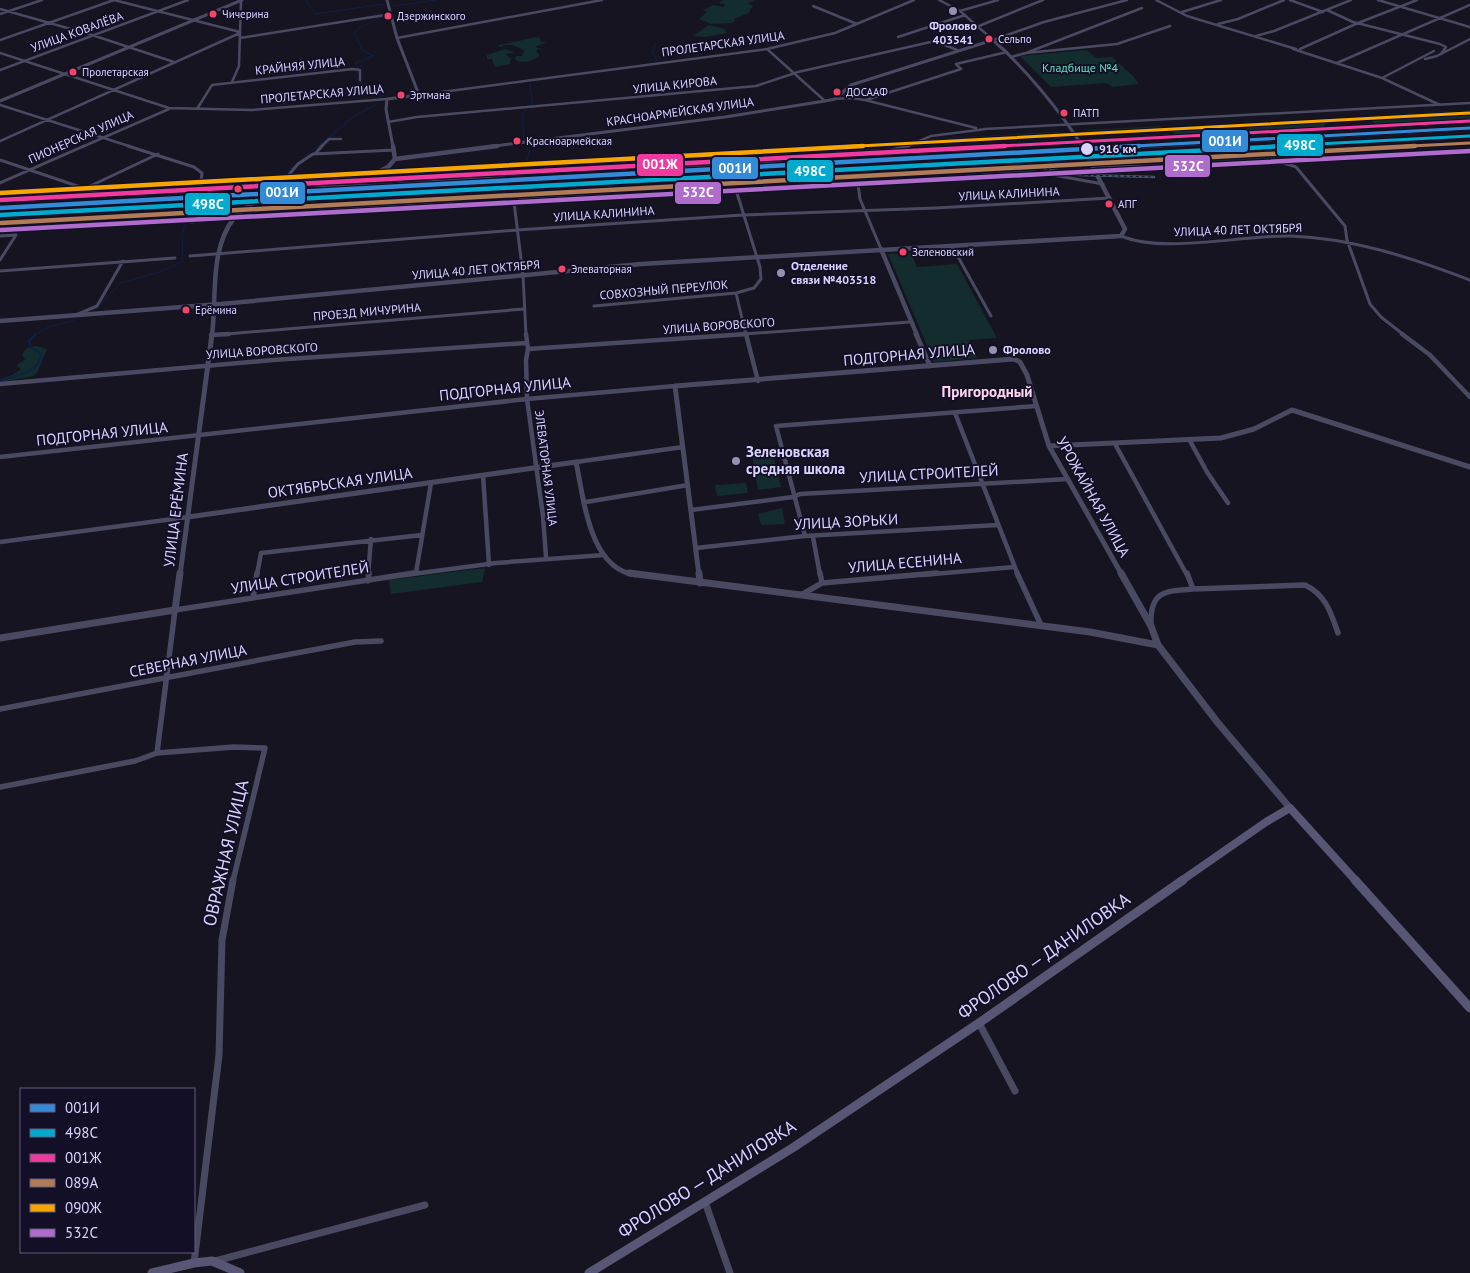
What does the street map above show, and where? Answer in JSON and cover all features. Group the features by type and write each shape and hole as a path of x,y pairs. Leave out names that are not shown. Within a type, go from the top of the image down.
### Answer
{"main road":[{"path":"1290,808 1470,1008"},
{"name":"ФРОЛОВО — ДАНИЛОВКА","path":"589,1273 794,1147 979,1023 1258,828 1290,808"},
{"path":"152,1273 194,1263 212,1261 240,1273"}],"street":[{"path":"0,14 42,0"},
{"path":"0,40 114,0 240,33"},
{"name":"УЛИЦА КОВАЛЁВА","path":"0,70 188,0"},
{"path":"0,103 242,0"},
{"name":"КРАЙНЯЯ УЛИЦА","path":"232,82 239,66 242,0"},
{"path":"387,0 397,38 419,95"},
{"path":"397,38 602,0"},
{"name":"ПРОЛЕТАРСКАЯ УЛИЦА","path":"0,53 62,75 169,108 252,110 387,99 767,50 826,35 914,0"},
{"path":"939,0 960,11 1007,52 1070,125 1085,149 1124,226 1124,232 1121,236"},
{"path":"960,11 998,0"},
{"path":"979,26 1043,0"},
{"path":"994,40 1044,22 1127,0"},
{"path":"1156,0 1212,24 1301,50 1382,78 1441,105"},
{"path":"1182,12 1221,0"},
{"path":"1223,26 1284,0"},
{"path":"1290,0 1323,12 1365,20"},
{"path":"1255,36 1264,35 1351,0"},
{"path":"1378,0 1470,26"},
{"path":"1301,50 1358,23 1417,0"},
{"path":"1336,63 1470,5"},
{"path":"813,6 857,24"},
{"path":"1026,53 1142,8"},
{"path":"0,9 92,35 174,62"},
{"path":"1327,10 1358,23 1446,47 1441,54"},
{"path":"240,38 385,15"},
{"path":"898,37 965,15"},
{"path":"1011,56 1117,44 1170,26"},
{"path":"0,141 240,33"},
{"path":"1420,59 1434,57 1470,39"},
{"name":"КРАСНОАРМЕЙСКАЯ УЛИЦА","path":"0,199 298,184 362,175 383,170 395,159 716,118 825,101 835,99 851,85 957,50 994,40"},
{"name":"УЛИЦА КИРОВА","path":"388,122 417,117 756,86 798,72 934,41 957,50"},
{"path":"767,50 825,101"},
{"path":"1382,78 1434,51"},
{"path":"865,100 960,69 956,64 1007,52"},
{"name":"КРАЙНЯЯ УЛИЦА","path":"197,109 212,85 358,70 360,80"},
{"path":"835,99 852,98 865,100 948,122 986,129"},
{"path":"387,99 388,122 395,159"},
{"path":"0,103 101,138 159,154 194,167 202,173 200,190"},
{"path":"298,184 336,186 417,183 502,176 522,172 607,166 653,164 677,167 773,162 795,156 892,150 904,148 931,136 986,129 1470,103"},
{"name":"ПИОНЕРСКАЯ УЛИЦА","path":"0,183 169,108"},
{"path":"315,154 329,139 341,139"},
{"path":"280,185 287,175 308,155 394,150"},
{"path":"86,188 159,154"},
{"path":"0,160 102,195"},
{"path":"1093,166 1207,165 1262,161 1288,163 1296,167 1345,226 1347,240 1365,292 1375,311 1430,355 1470,397"},
{"path":"191,222 410,204 514,202 522,200 858,184 1020,173 1042,173 1102,184"},
{"path":"858,184 864,210 930,366"},
{"name":"УЛИЦА ЕРЁМИНА","path":"158,753 165,678 215,312 214,291 219,254 235,218 262,195 259,186"},
{"name":"СОВХОЗНЫЙ ПЕРЕУЛОК","path":"594,306 736,293 754,288 759,283 761,274 736,190"},
{"name":"УЛИЦА КАЛИНИНА","path":"190,256 517,230 743,215 1110,198"},
{"name":"ЭЛЕВАТОРНАЯ УЛИЦА","path":"514,202 523,275 526,343 528,349 526,360 527,399 546,557"},
{"path":"0,236 16,235 0,260"},
{"name":"УЛИЦА 40 ЛЕТ ОКТЯБРЯ","path":"0,321 756,256 1076,241 1121,236 1142,243 1211,242 1288,236 1347,240 1417,259 1470,280"},
{"path":"952,246 992,316"},
{"path":"0,271 175,258"},
{"name":"УЛИЦА 40 ЛЕТ ОКТЯБРЯ","path":"74,315 97,306 123,261"},
{"name":"СОВХОЗНЫЙ ПЕРЕУЛОК","path":"736,293 758,380"},
{"name":"ПРОЕЗД МИЧУРИНА","path":"211,334 524,309"},
{"name":"УЛИЦА ВОРОВСКОГО","path":"528,349 910,322"},
{"name":"УЛИЦА ВОРОВСКОГО","path":"0,384 207,365 526,343"},
{"name":"ПОДГОРНАЯ УЛИЦА","path":"0,457 198,437 527,399 1014,359"},
{"name":"УРОЖАЙНАЯ УЛИЦА","path":"1014,359 1020,362 1027,375 1049,446 1151,626 1158,645 1218,724 1290,808"},
{"path":"675,386 700,583"},
{"path":"805,536 793,497 776,426 1036,406"},
{"path":"1049,446 1221,438 1264,425 1292,410 1470,467"},
{"path":"955,413 1014,567 1041,625"},
{"path":"1190,440 1207,472 1228,502"},
{"path":"1115,444 1193,589"},
{"name":"ОКТЯБРЬСКАЯ УЛИЦА","path":"0,542 683,447"},
{"path":"576,462 594,530 604,555 614,567 631,574 1041,625 1158,645"},
{"path":"483,475 489,565"},
{"name":"УЛИЦА СТРОИТЕЛЕЙ","path":"793,497 800,494 1068,479"},
{"path":"416,573 431,482"},
{"path":"586,502 688,485"},
{"path":"691,510 793,497"},
{"name":"УЛИЦА ЗОРЬКИ","path":"696,548 805,536 997,524"},
{"path":"253,598 261,553 371,539 422,535"},
{"path":"813,537 822,583"},
{"path":"368,581 371,539"},
{"name":"УЛИЦА СТРОИТЕЛЕЙ","path":"0,638 416,573 546,557 604,555"},
{"name":"УЛИЦА ЕСЕНИНА","path":"801,596 822,583 1014,567"},
{"path":"1151,626 1151,606 1153,600 1169,592 1193,589 1305,585 1313,588 1324,598 1338,633"},
{"name":"СЕВЕРНАЯ УЛИЦА","path":"0,709 355,642 381,642"},
{"name":"ОВРАЖНАЯ УЛИЦА","path":"0,787 135,761 158,753 265,748 261,772 228,901 222,940 219,1055 194,1263"},
{"path":"979,1023 1015,1091"},
{"path":"705,1202 730,1273"},
{"path":"212,1261 424,1205"}],"green space":[{"path":"723,0 756,0 748,3 754,7 751,8 749,13 734,19 735,21 732,23 711,24 699,19 707,12 703,10 713,5 724,7 725,4 718,3"},
{"path":"709,25 726,29 727,33 706,37 693,36"},
{"path":"536,37 540,38 541,42 547,42 535,47 546,50 538,49 536,52 539,56 530,61 523,62 514,59 517,56 523,56 521,54 525,51 513,45 495,46"},
{"path":"505,49 515,53 505,54 511,58 510,64 495,67 492,59 487,59 487,55"},
{"name":"Кладбище №4","path":"1087,50 1096,58 1112,57 1139,84 1113,87 1106,83 1051,87 1020,56"},
{"path":"1470,110 1470,123 1378,128 1368,116"},
{"path":"1323,120 1326,122 1323,129 1181,138 1167,129"},
{"path":"1162,127 1158,130 1082,134 1082,132 1089,130"},
{"path":"1058,132 1066,137 1025,140 981,140 976,142 937,144 931,139"},
{"path":"1169,134 1173,137 1116,142 1094,142 1088,140"},
{"path":"1071,141 1064,144 952,151 942,150 939,147"},
{"path":"1307,143 1319,147 1316,153 1290,158 1221,163 1110,164 1106,153"},
{"path":"1070,157 1081,164 1039,168 1004,160"},
{"path":"985,161 1038,171 1008,172 1002,166 988,166"},
{"name":"Зеленовский","path":"911,253 917,267 957,264 997,338 969,340 977,358 934,362 888,254"},
{"path":"35,346 47,349 37,373 33,376 1,382 3,378 21,369 16,365 25,360 22,354 27,348"},
{"path":"773,453 781,487 758,490 752,455"},
{"path":"746,483 748,493 717,496 715,485"},
{"path":"782,508 785,524 761,525 758,514"},
{"path":"485,568 482,582 391,594 389,580"}],"waterway":[{"path":"306,0 315,14 384,4"},
{"path":"392,6 436,0"},
{"path":"380,98 381,95 375,89 354,78 359,69 355,63 374,56 363,51 354,33 361,27 383,16"},
{"path":"691,41 699,57"},
{"path":"656,43 652,51 657,61"},
{"path":"530,83 533,107"},
{"path":"279,178 356,115 379,103 379,101"},
{"path":"524,140 522,115 526,110"},
{"path":"523,170 529,155 526,144"},
{"path":"96,309 121,283 159,272 182,262 183,230 185,225"},
{"path":"35,335 49,327 74,320"},
{"path":"0,380 26,373 36,366 41,354 31,347 29,341 35,335"}],"railway":[{"path":"255,196 1470,129"},
{"path":"993,160 1080,175 1154,177"},
{"path":"0,213 234,201"}],"transit line":[{"name":"090Ж","path":"0,193 1469,113"},
{"name":"001Ж","path":"0,200 1470,121"},
{"name":"001И","path":"0,208 1470,128"},
{"name":"498С","path":"0,215 1470,136"},
{"name":"089А","path":"1,223 1470,143"},
{"name":"532С","path":"1,230 1470,151"}],"place":[{"name":"Фролово 403541","path":"953,11"},
{"name":"Чичерина","path":"213,14"},
{"name":"Дзержинского","path":"388,16"},
{"name":"Сельпо","path":"989,39"},
{"name":"Пролетарская","path":"73,72"},
{"name":"ДОСААФ","path":"837,92"},
{"name":"Эртмана","path":"401,95"},
{"name":"ПАТП","path":"1064,113"},
{"name":"Красноармейская","path":"517,141"},
{"name":"916 км","path":"1087,149"},
{"name":"АПГ","path":"1109,204"},
{"name":"Зеленовский","path":"903,252"},
{"name":"Элеваторная","path":"562,269"},
{"name":"Отделение связи №403518","path":"781,273"},
{"name":"Ерёмина","path":"186,310"},
{"name":"Фролово","path":"993,350"},
{"name":"Зеленовская средняя школа","path":"736,461"}],"district":[{"name":"Пригородный","path":"987,392"}]}
